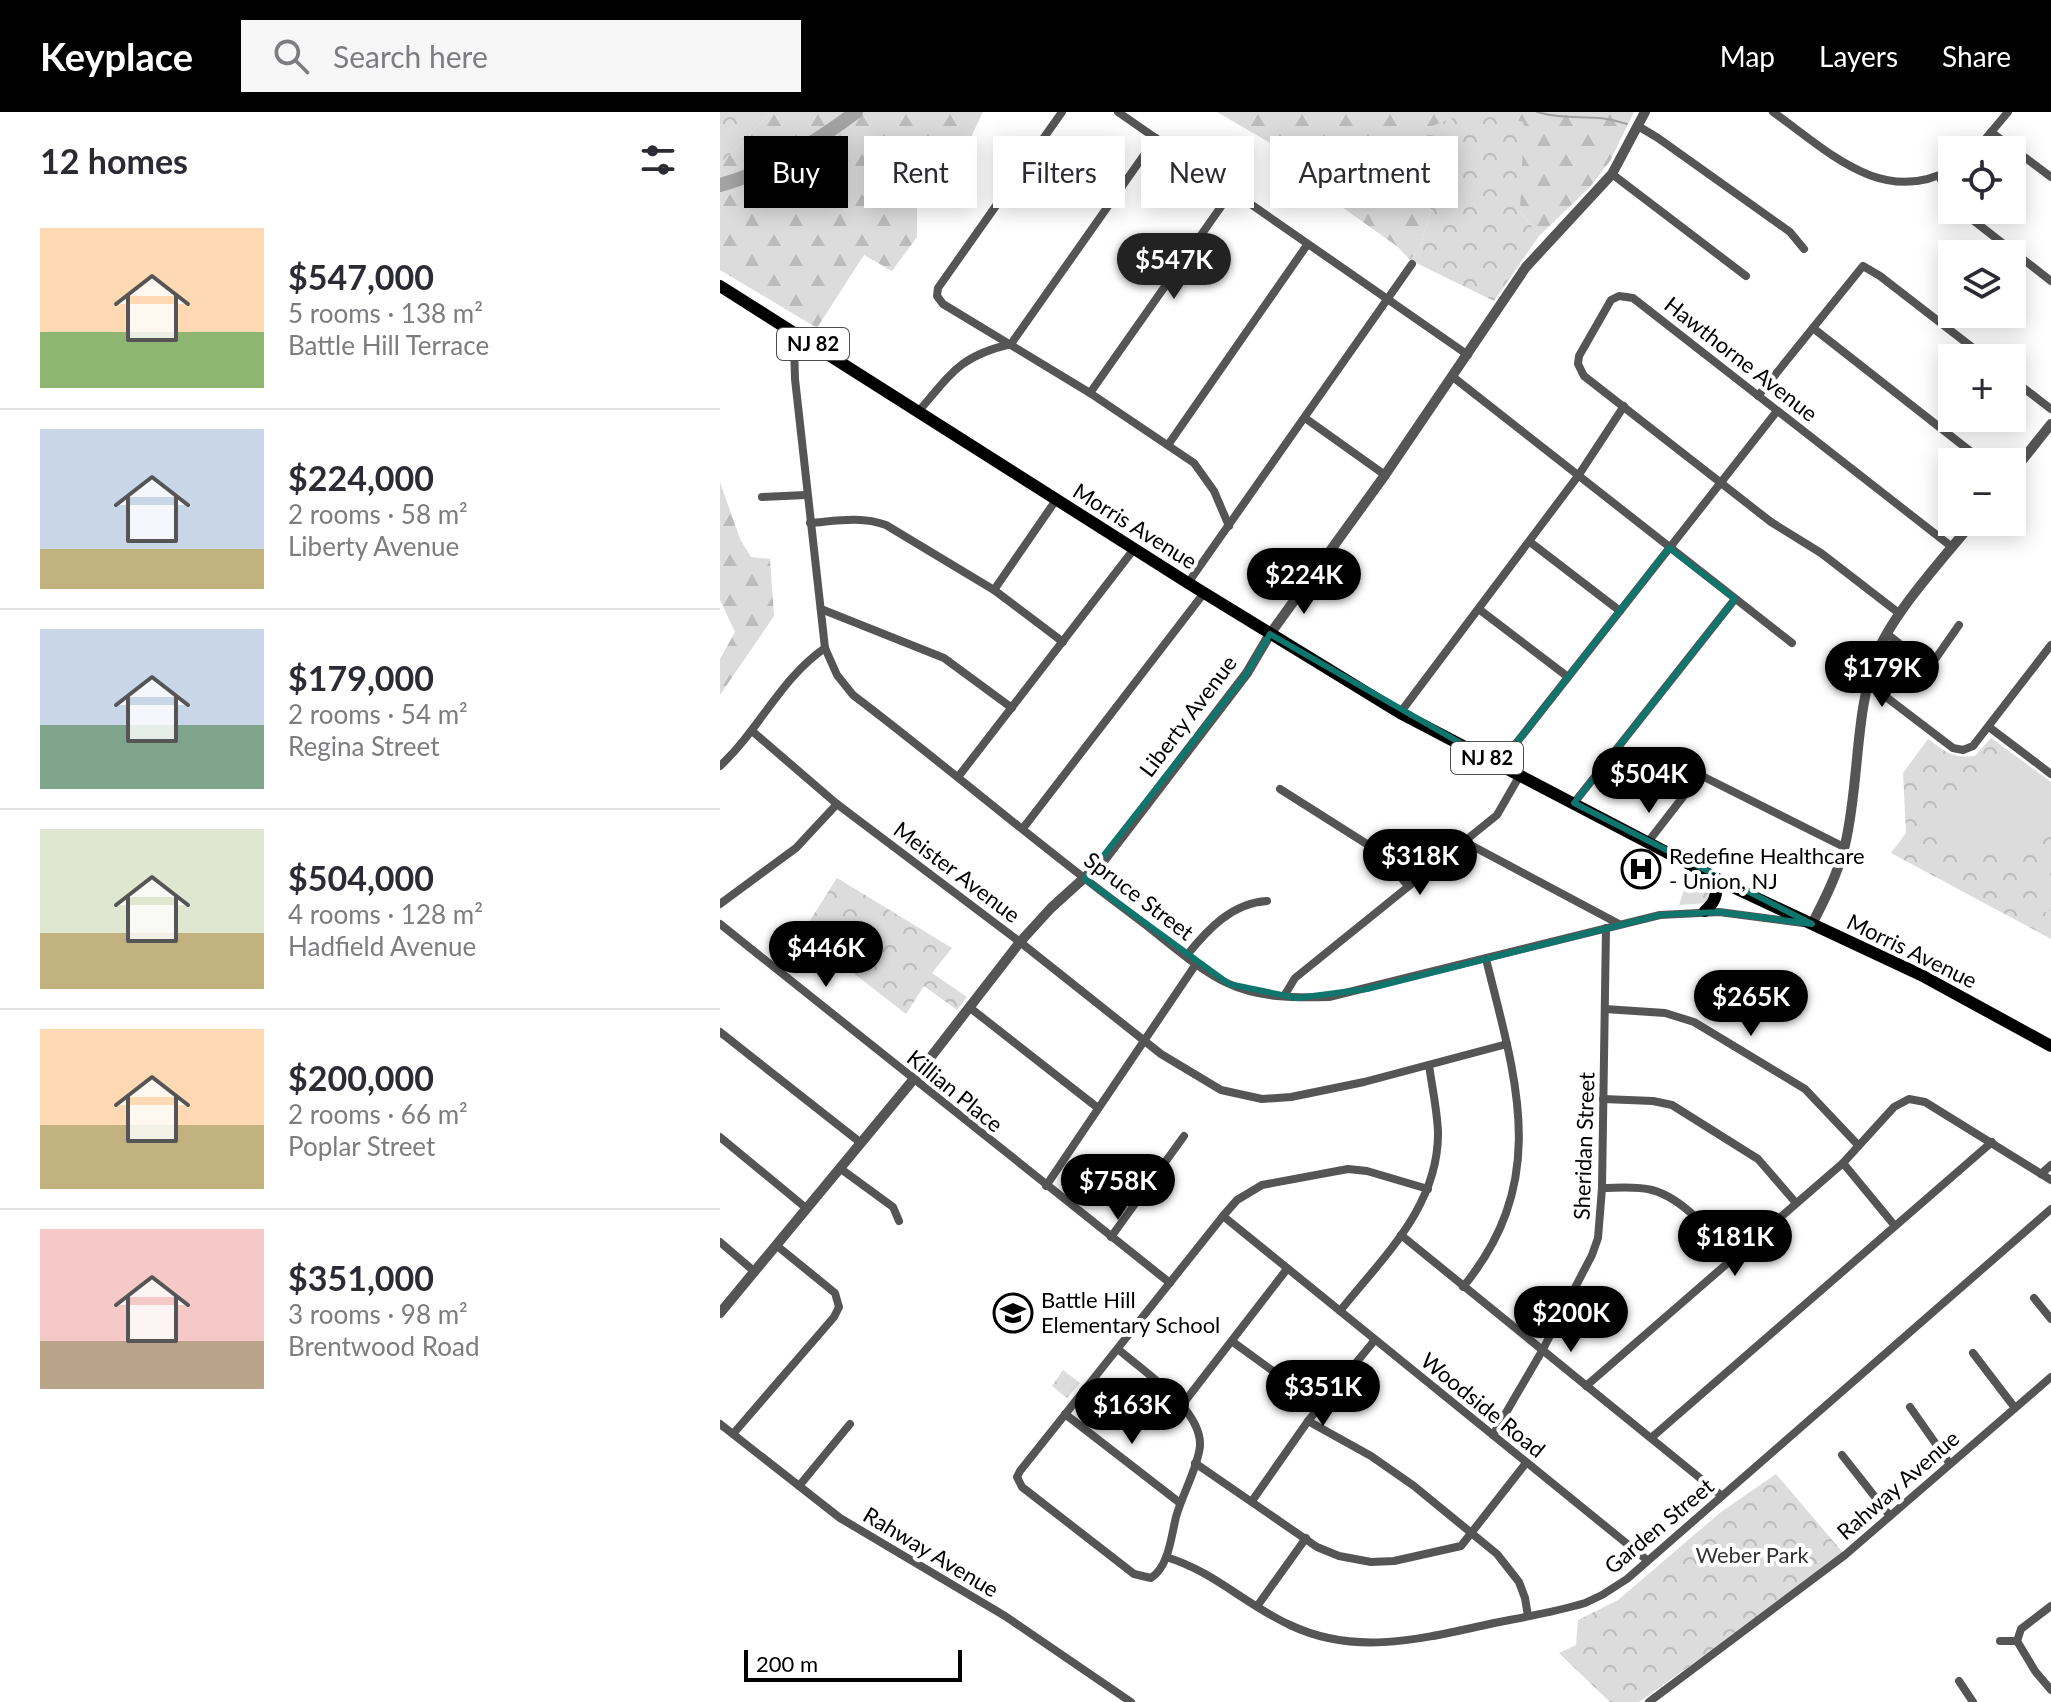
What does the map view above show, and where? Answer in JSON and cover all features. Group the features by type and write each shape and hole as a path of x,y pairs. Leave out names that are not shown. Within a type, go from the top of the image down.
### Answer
{"main road":[{"name":"Morris Avenue","path":"720,286 1188,583 1400,713 1711,875 1921,975 2051,1046"},
{"path":"1705,911 1715,901 1717,893 1711,875"}],"street":[{"path":"1062,112 938,288 939,301 1090,393 1194,463 1206,477 1229,526"},
{"path":"1118,112 1153,136"},
{"name":"Liberty Avenue","path":"720,1313 913,1080 1020,942 1051,908 1104,860 1247,673 1270,634 1385,475 1526,267 1612,174 1645,112"},
{"path":"1773,112 1851,168 1870,177 1901,183 1938,176"},
{"path":"1988,136 2008,112"},
{"path":"1638,126 1790,232 1804,249"},
{"path":"1991,132 2051,177"},
{"path":"918,412 959,366 972,356 1011,344 1141,159"},
{"path":"1612,174 1746,276"},
{"path":"1254,207 1468,355"},
{"path":"1090,393 1220,208"},
{"path":"1978,224 2051,281"},
{"path":"1168,445 1307,245"},
{"path":"1188,583 1412,264"},
{"path":"1758,396 1859,269 1865,266 1968,344"},
{"name":"Hawthorne Avenue","path":"1624,406 1584,376 1578,364 1581,349 1611,300 1624,295 1633,298 1952,547"},
{"path":"1813,328 1966,448"},
{"name":"Spruce Street","path":"798,335 794,347 795,379 806,495 825,648 837,675 853,695 1024,827 1085,879 1196,964 1229,984 1284,996 1329,997 1660,915 1705,911 1812,924"},
{"path":"1453,377 1792,643"},
{"path":"2026,390 2051,409"},
{"path":"1400,713 1530,542 1624,406 1771,522 1821,553 1900,614"},
{"path":"1499,765 1777,411"},
{"path":"1305,418 1385,475"},
{"path":"2026,455 2051,424"},
{"path":"762,497 806,495"},
{"path":"994,590 1056,500"},
{"path":"810,523 856,519 886,525 994,590 1063,642"},
{"path":"1812,924 1834,880 1844,847 1869,684 1879,650 1900,614 1961,536"},
{"path":"1530,542 1620,611"},
{"path":"958,777 1134,549"},
{"path":"1024,827 1204,593"},
{"path":"1574,803 1735,599"},
{"path":"821,609 944,658 1012,708"},
{"path":"1480,610 1568,677"},
{"path":"1887,634 1919,659 1928,662 1936,658 1959,625"},
{"path":"1869,684 1953,748 1963,750 1973,746 1989,727 2051,645"},
{"path":"720,766 801,668 825,648"},
{"path":"1989,727 2051,774"},
{"name":"Meister Avenue","path":"752,731 837,804 1020,942 1161,1054 1213,1086 1233,1094 1262,1099 1291,1097 1364,1082 1507,1044"},
{"path":"1284,996 1295,978 1497,815 1520,775"},
{"path":"1648,842 1693,784 1704,777 1844,847"},
{"path":"1280,789 1381,853 1408,886"},
{"path":"720,904 796,848 837,804"},
{"path":"1465,842 1619,924"},
{"path":"1187,955 1211,926 1251,902 1267,901"},
{"name":"Killian Place","path":"720,924 1170,1283"},
{"name":"Sheridan Street","path":"1493,1435 1542,1351 1592,1255 1601,1221 1606,928"},
{"path":"1463,1287 1503,1228 1512,1199 1519,1128 1517,1093 1486,959"},
{"path":"1046,1186 1196,964"},
{"path":"969,1007 1098,1108"},
{"path":"1605,1009 1665,1013 1694,1022 1805,1089 1858,1145"},
{"path":"720,1032 861,1143"},
{"path":"1340,1311 1423,1203 1435,1168 1438,1131 1429,1065"},
{"path":"1603,1099 1672,1105 1758,1159 1796,1203"},
{"path":"1586,1386 1843,1163 1902,1101 1918,1099 2051,1180"},
{"path":"1111,1237 1184,1136"},
{"path":"720,1137 806,1208"},
{"path":"1651,1438 1992,1142"},
{"path":"1843,1163 1895,1226"},
{"path":"2041,1174 2051,1165"},
{"path":"841,1169 893,1207 899,1221"},
{"path":"1118,1349 1182,1405 1197,1429 1200,1447 1180,1503 1166,1557 1157,1574 1151,1578 1134,1574 1022,1487 1017,1477 1020,1471 1237,1200 1262,1185 1348,1169 1367,1171 1428,1189"},
{"path":"1602,1188 1654,1190 1702,1224 1732,1259"},
{"name":"Garden Street","path":"1166,1557 1197,1568 1287,1624 1306,1632 1365,1644 1403,1642 1564,1610 1602,1595 1627,1579 2051,1209"},
{"name":"Woodside Road","path":"1223,1216 1647,1560"},
{"path":"1401,1235 1722,1496"},
{"path":"720,1242 755,1272"},
{"path":"733,1434 834,1317 839,1307 835,1293 776,1245"},
{"path":"1182,1405 1287,1269"},
{"path":"2034,1298 2051,1319"},
{"path":"1252,1501 1308,1421 1374,1341"},
{"path":"1233,1342 1277,1374"},
{"path":"1973,1353 2015,1408"},
{"name":"Rahway Avenue","path":"1649,1702 1845,1555 2051,1377"},
{"path":"1910,1407 1950,1464"},
{"path":"1065,1414 1180,1503"},
{"path":"1308,1421 1371,1456 1414,1486 1497,1554 1516,1577 1525,1598 1528,1616"},
{"name":"Rahway Avenue","path":"720,1424 840,1518 1005,1616 1131,1702"},
{"path":"799,1486 850,1424"},
{"path":"1842,1455 1890,1516"},
{"path":"1195,1463 1306,1538 1339,1556 1383,1562 1461,1546 1526,1463"},
{"path":"1258,1605 1306,1538"},
{"path":"2051,1606 2021,1629 2017,1641 2051,1690"},
{"path":"2000,1641 2017,1641"},
{"path":"1959,1681 1973,1702"}],"highlighted area":[{"path":"1669,548 1735,599 1574,803 1812,924 1719,912 1660,915 1367,989 1297,998 1229,984 1085,879 1247,673 1270,634 1499,765"}],"green space":[{"path":"720,112 772,112 748,136 744,136 744,140 720,164"},
{"path":"772,112 983,112 972,136 864,136 864,208 917,208 917,237 892,271 864,255 817,328 720,270 720,164 744,140 744,208 848,208 848,136 748,136"},
{"path":"1217,112 1634,112 1610,161 1590,187 1539,236 1520,211 1458,178 1458,136 1270,136 1270,143"},
{"path":"1468,112 1524,122 1520,211 1539,236 1494,301 1410,260 1420,248 1430,208 1458,208 1458,136 1407,136"},
{"path":"1343,208 1430,208 1420,248 1410,260 1398,247"},
{"path":"720,482 740,539 751,557 770,559 774,616 720,695 720,659 735,632 720,600"},
{"path":"1991,738 2051,782 2051,939 1891,853 1906,833 1903,773 1928,739 1949,753 1975,756"},
{"path":"1990,754 1999,754 2051,790 2051,829 2023,847 1992,853 1961,847 1933,829"},
{"path":"2051,858 2051,915 2026,902 2030,895 2045,903 2042,879"},
{"path":"1689,875 1711,888 1709,903 1679,905"},
{"path":"837,878 952,948 932,973 967,997 957,1010 924,986 906,1014 802,933"},
{"path":"1063,1370 1080,1383 1067,1398 1052,1386"},
{"name":"Weber Park","path":"1776,1474 1845,1555 1639,1702 1610,1702 1559,1653 1576,1645 1578,1620 1618,1600 1721,1512"}],"waterway":[{"path":"720,185 791,155 856,112"},
{"path":"1537,112 1603,118 1627,124"}],"place":[{"name":"Redefine Healthcare - Union, NJ","path":"1641,869"},
{"name":"Battle Hill Elementary School","path":"1013,1313"}]}
